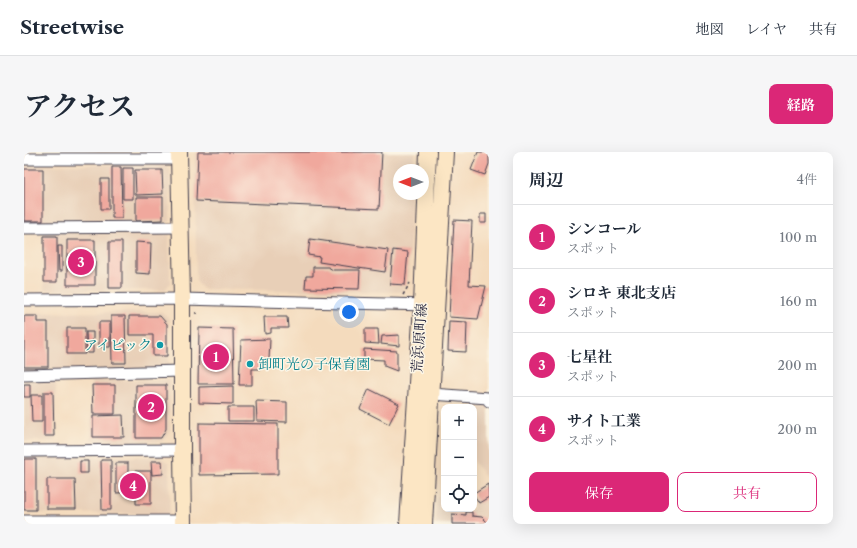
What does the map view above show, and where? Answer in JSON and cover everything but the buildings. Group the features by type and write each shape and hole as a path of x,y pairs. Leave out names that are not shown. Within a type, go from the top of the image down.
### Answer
{"main road":[{"name":"荒浜原町線","path":"424,524 431,394 428,152"},
{"name":"荒浜原町線","path":"408,524 445,152"},
{"path":"180,155 183,522"}],"street":[{"path":"24,159 180,155"},
{"path":"24,228 181,227"},
{"path":"24,300 182,299 429,305"},
{"path":"24,375 182,371"},
{"path":"431,394 488,398 489,401"},
{"path":"24,451 182,450"},
{"path":"24,521 183,522"}],"path":[{"path":"402,296 412,278"}],"shaded area":[{"path":"195,152 414,152 413,164 393,164 393,200 412,200 408,282 401,292 203,289 196,281"},
{"path":"164,164 170,170 170,222 24,224 24,166"},
{"path":"44,231 169,234 170,283 165,290 44,290"},
{"path":"162,312 169,319 169,368 24,370 24,313"},
{"path":"24,380 56,380 55,441 24,441"},
{"path":"91,380 169,380 170,431 162,442 91,441"},
{"path":"470,401 481,401 488,409 489,480 477,465 477,404 470,404"},
{"path":"24,457 161,457 169,464 170,514 24,513"},
{"path":"489,483 489,524 436,524 437,497 441,496 441,512 477,512 477,489"}],"place":[{"name":"七星社","path":"81,262"},
{"name":"アイビック","path":"160,345"},
{"name":"シンコール","path":"216,357"},
{"name":"卸町光の子保育園","path":"250,364"},
{"name":"シロキ 東北支店","path":"151,407"},
{"name":"サイト工業","path":"133,486"}]}
